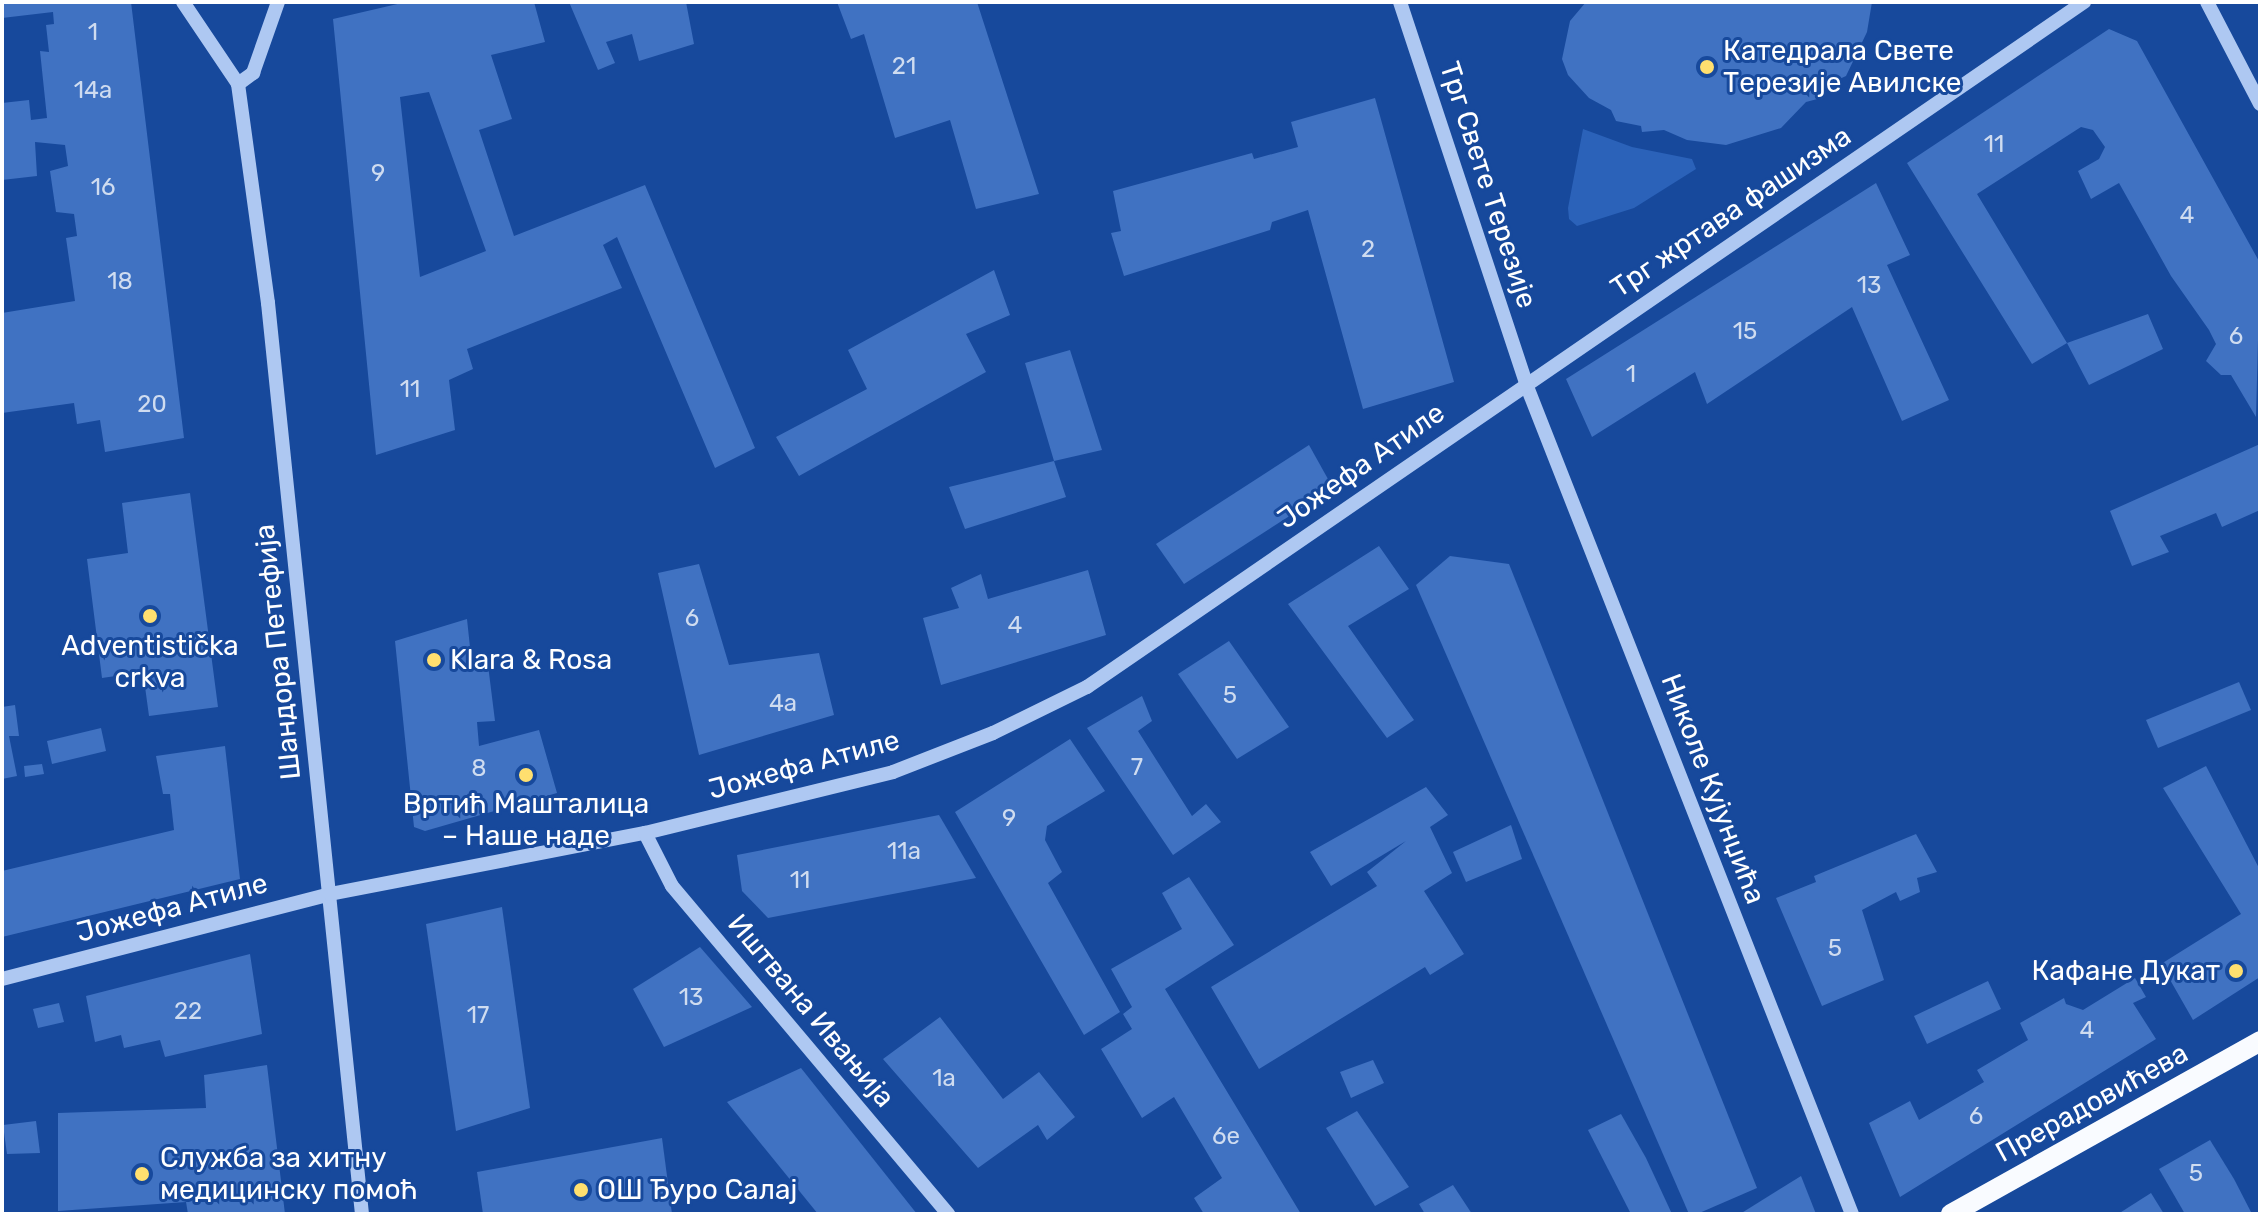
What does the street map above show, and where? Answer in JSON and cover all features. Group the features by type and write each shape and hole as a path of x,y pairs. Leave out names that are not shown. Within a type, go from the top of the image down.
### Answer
{"main road":[{"name":"Прерадовићева","path":"1951,1214 2260,1041"}],"street":[{"name":"Шандора Петефија","path":"183,2 238,84 268,303 362,1214"},
{"path":"238,84 253,73 278,2"},
{"name":"Трг Свете Терезије","path":"1400,2 1526,384"},
{"name":"Трг жртава фашизма","path":"1526,384 2084,2"},
{"path":"2207,2 2260,104"},
{"name":"Јожефа Атиле","path":"2,979 330,894 645,833 893,772 993,733 1087,687 1526,384"},
{"name":"Николе Кујунџића","path":"1526,384 1852,1214"},
{"name":"Иштвана Ивањија","path":"645,833 672,886 948,1214"}],"shaded area":[{"path":"1583,129 1632,147 1692,159 1696,169 1634,208 1577,226 1569,219 1568,208"}],"building":[{"path":"2,2 131,2 184,438 105,452 100,420 77,424 74,403 2,413 2,313 75,301 66,238 77,236 74,214 56,212 50,171 68,166 65,145 35,142 37,176 2,180 2,103 29,100 31,120 47,118 40,51 49,52 46,25 54,24 53,12 2,18"},
{"path":"406,2 534,2 545,42 491,55 512,119 479,130 514,236 645,185 755,448 715,468 617,237 603,245 622,288 467,349 473,369 449,380 455,430 376,455 333,19","holes":["429,92 486,251 420,277 400,97"]},
{"path":"569,2 686,2 694,44 639,61 632,34 606,42 615,63 598,70"},
{"path":"837,2 977,2 1039,194 976,209 950,120 895,138 864,34 851,39"},
{"name":"Катедрала Свете Терезије Авилске","path":"1586,2 1872,2 1867,32 1846,76 1820,88 1825,97 1806,102 1781,128 1726,145 1687,140 1664,130 1642,132 1641,126 1616,121 1611,110 1589,98 1568,75 1562,59 1570,21"},
{"path":"2109,29 2137,41 2260,263 2256,417 2231,375 2221,375 2206,361 2216,344 2171,276 2119,183 2091,199 2078,171 2099,159 2105,147 2093,130 2081,127 1977,194 2067,343 2032,364 1907,163"},
{"path":"1375,98 1454,382 1363,409 1308,210 1272,222 1270,230 1124,276 1111,233 1121,231 1113,191 1252,153 1254,159 1298,147 1291,122"},
{"path":"1876,183 1910,255 1887,265 1949,400 1902,421 1852,307 1707,404 1695,372 1592,437 1566,379"},
{"path":"994,270 1010,315 966,334 986,372 799,476 776,437 867,389 848,350"},
{"path":"2148,314 2163,349 2089,385 2067,343"},
{"path":"1070,350 1102,450 1054,461 1025,363"},
{"path":"2260,444 2260,510 2222,527 2216,513 2160,536 2169,552 2132,566 2110,511"},
{"path":"1309,445 1333,488 1184,584 1156,544"},
{"path":"1054,461 1066,497 965,529 949,487"},
{"name":"Adventistička crkva","path":"190,493 218,707 149,716 143,672 102,678 87,559 128,553 122,503"},
{"path":"1379,546 1409,589 1348,626 1414,720 1387,738 1288,604"},
{"path":"1450,556 1509,564 1757,1188 1697,1214 1689,1214 1416,585"},
{"path":"699,564 729,665 819,653 834,715 699,755 658,573"},
{"path":"1088,570 1106,635 941,685 923,618 959,608 951,588 981,574 988,599"},
{"path":"467,619 472,666 488,665 495,721 477,722 479,746 539,730 557,793 425,831 414,827 395,641"},
{"path":"1229,641 1289,727 1237,759 1178,674"},
{"path":"2239,682 2251,710 2158,748 2146,720"},
{"path":"1142,696 1152,721 1138,731 1192,816 1206,804 1221,822 1173,855 1087,728"},
{"path":"15,705 19,736 9,736 17,776 2,779 2,707"},
{"path":"101,728 106,751 52,764 47,741"},
{"path":"1070,739 1105,791 1047,826 1045,840 1062,872 1048,883 1120,1012 1084,1035 955,812"},
{"path":"225,746 240,879 2,937 2,871 174,830 170,794 163,794 156,756"},
{"path":"42,764 44,774 25,777 24,766"},
{"path":"2206,766 2260,870 2260,977 2193,1020 2161,964 2241,914 2163,788"},
{"path":"1426,787 1448,815 1430,827 1452,873 1424,891 1464,954 1430,975 1425,967 1259,1069 1211,987 1377,886 1367,872 1406,841 1331,886 1310,852"},
{"path":"939,815 976,878 768,918 742,891 737,855"},
{"path":"1511,825 1522,859 1466,882 1453,852"},
{"path":"1916,834 1937,872 1917,878 1920,892 1900,901 1896,892 1862,910 1884,980 1822,1006 1776,898 1816,882 1814,876"},
{"path":"1189,877 1234,945 1165,989 1301,1214 1204,1214 1194,1198 1222,1178 1174,1097 1142,1118 1101,1049 1132,1029 1123,1014 1132,1007 1111,969 1182,929 1162,893"},
{"path":"502,907 530,1108 456,1131 426,924"},
{"path":"700,947 752,1007 664,1047 633,989"},
{"path":"250,954 262,1034 165,1057 160,1040 124,1048 121,1035 95,1042 86,996"},
{"path":"2135,978 2146,997 2133,1003 2156,1039 1900,1197 1869,1123 1910,1101 1919,1120 1984,1082 1977,1070 2028,1040 2020,1023 2064,998 2066,1004 2083,1010"},
{"path":"1988,981 2001,1009 1927,1044 1914,1016"},
{"path":"59,1003 64,1022 38,1028 33,1009"},
{"path":"940,1017 1003,1099 1039,1072 1075,1117 1047,1140 1038,1125 978,1168 883,1059"},
{"path":"1373,1060 1384,1083 1351,1098 1340,1072"},
{"path":"267,1065 285,1214 188,1214 186,1202 58,1211 58,1113 206,1108 204,1075"},
{"path":"801,1068 917,1214 818,1214 727,1102"},
{"path":"1357,1111 1409,1187 1375,1206 1326,1128"},
{"path":"1621,1114 1672,1214 1631,1214 1588,1130"},
{"path":"36,1121 40,1153 7,1154 3,1125"},
{"name":"ОШ Ђуро Салај","path":"662,1138 672,1214 483,1214 477,1172"},
{"path":"2210,1140 2252,1214 2185,1214 2159,1169"},
{"path":"1801,1176 1816,1214 1740,1214"},
{"path":"1453,1185 1472,1214 1425,1214 1419,1204"},
{"path":"2151,1193 2164,1214 2118,1214"}],"place":[{"name":"Катедрала Свете Терезије Авилске","path":"1707,67"},
{"name":"Adventistička crkva","path":"150,616"},
{"name":"Klara & Rosa","path":"434,660"},
{"name":"Вртић Машталица – Наше наде","path":"526,775"},
{"name":"Кафане Дукат","path":"2236,971"},
{"name":"Служба за хитну медицинску помоћ","path":"142,1174"},
{"name":"ОШ Ђуро Салај","path":"581,1190"}]}
